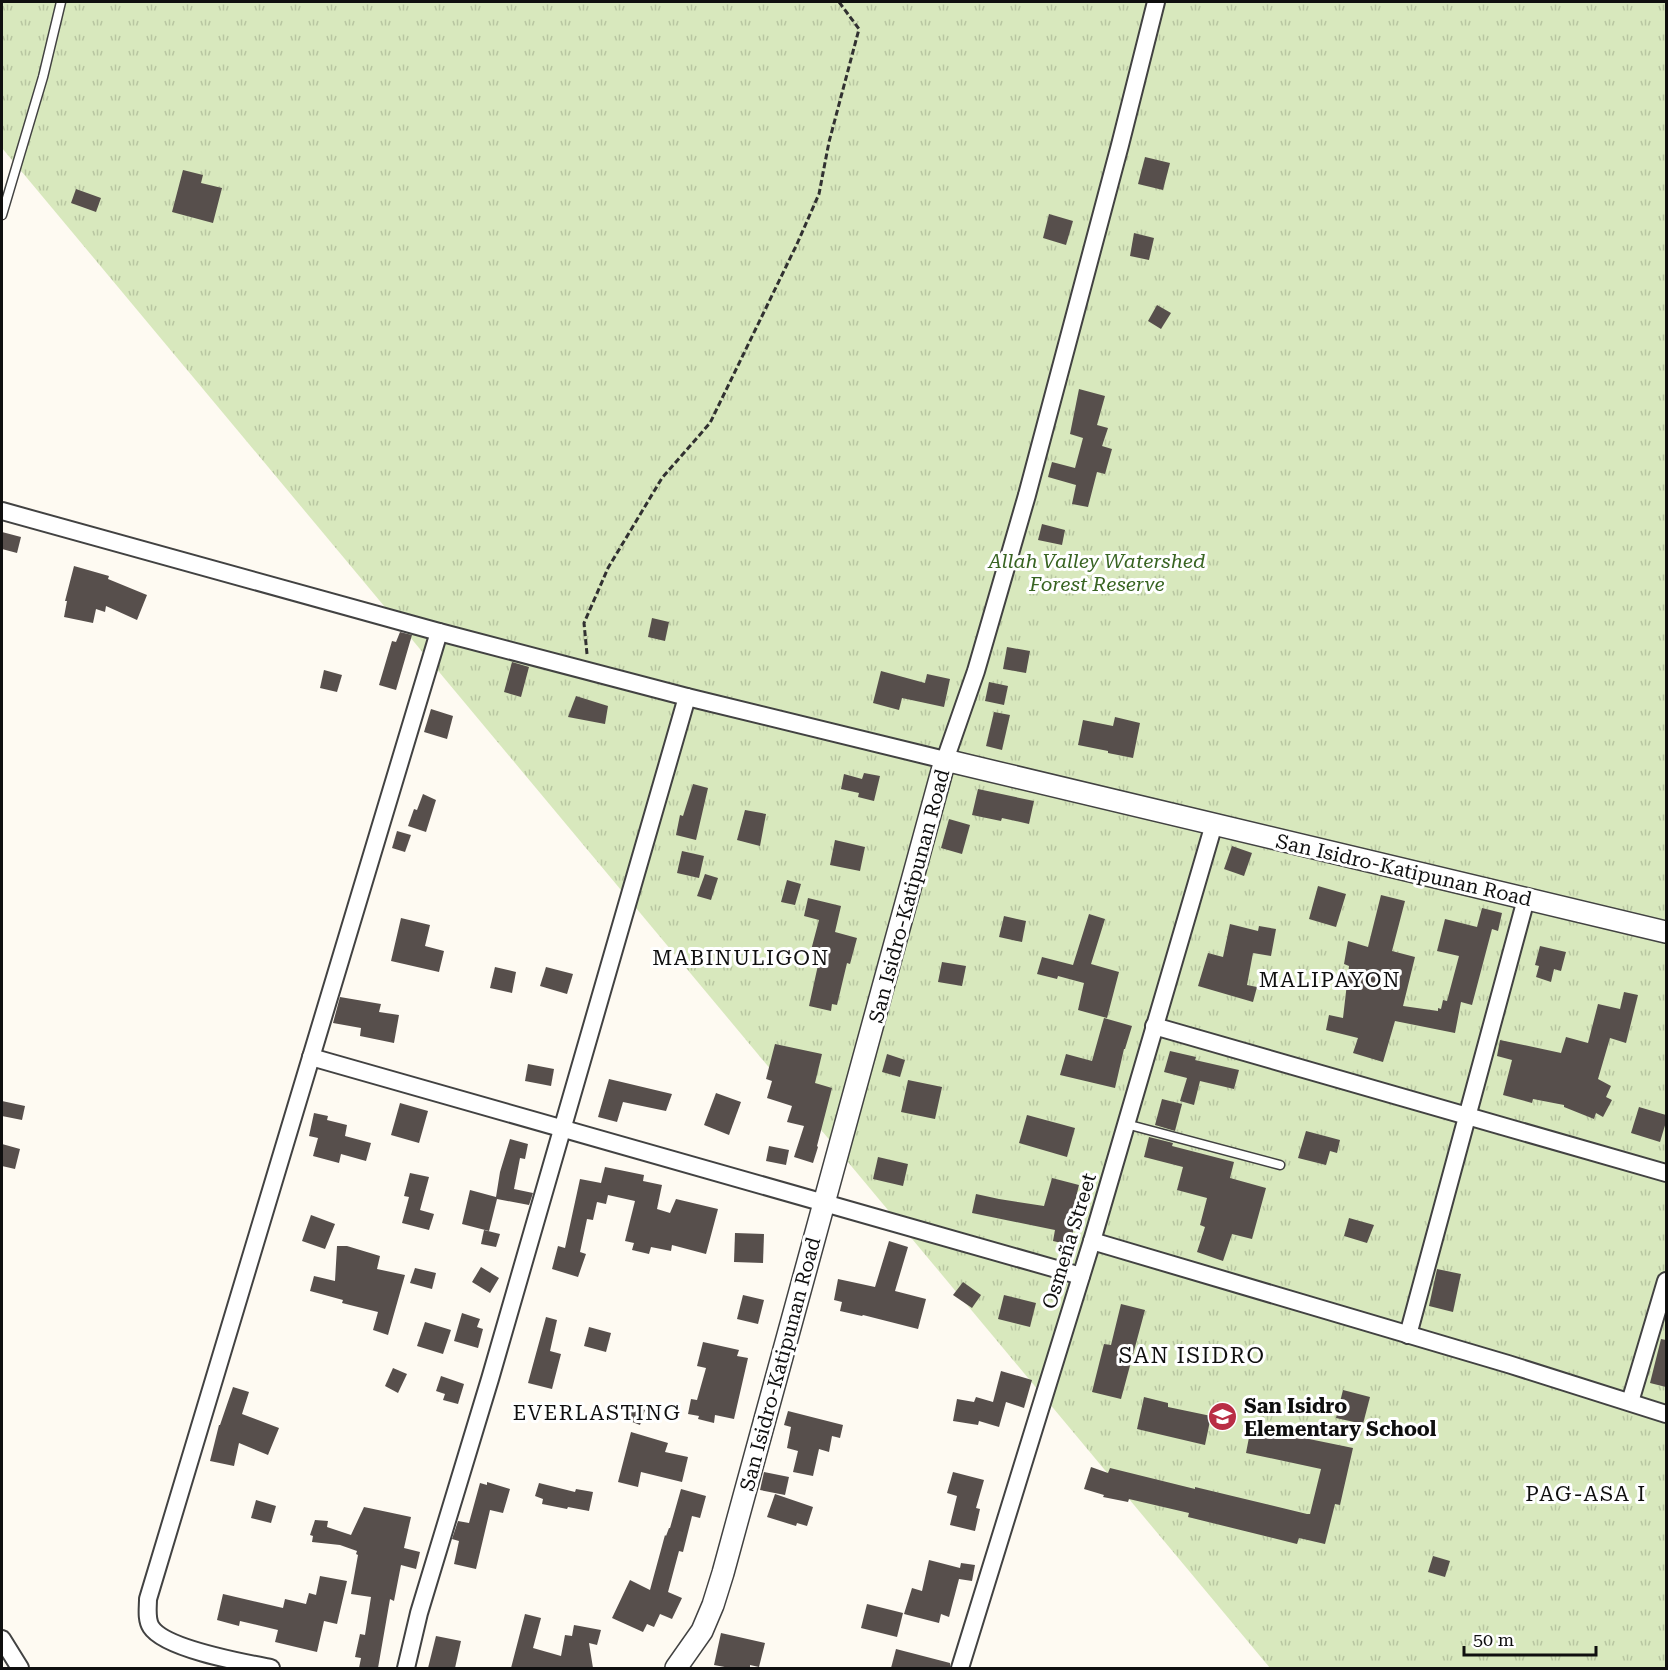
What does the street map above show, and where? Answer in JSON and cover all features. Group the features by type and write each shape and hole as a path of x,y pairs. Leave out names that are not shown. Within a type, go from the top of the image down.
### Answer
{"street":[{"path":"2,511 440,632 687,697 945,760 976,671 1028,495 1156,2"},
{"path":"271,1668 220,1657 178,1645 161,1637 151,1627 147,1614 148,1607 440,632"},
{"path":"405,1668 419,1613 487,1390 687,697"},
{"name":"San Isidro-Katipunan Road","path":"676,1668 702,1631 713,1605 945,760 1666,932"},
{"name":"Osmeña Street","path":"960,1668 1092,1241 1214,824"},
{"path":"1408,1335 1526,899"},
{"path":"1154,1026 1666,1173"},
{"path":"311,1057 1081,1276"},
{"path":"1092,1241 1666,1414"},
{"path":"1630,1402 1666,1281"},
{"path":"2,1640 20,1668"}],"lane":[{"path":"2,215 43,76 60,2"},
{"path":"1125,1124 1280,1165"}],"path":[{"path":"588,671 584,623 608,568 662,478 710,423 819,194 829,142 859,29 839,2"}],"green space":[{"name":"Allah Valley Watershed Forest Reserve","path":"2,2 1666,2 1666,1668 1270,1668 2,148"}],"building":[{"path":"1145,157 1170,163 1163,190 1138,184"},
{"path":"183,170 203,175 201,183 222,188 213,223 172,212"},
{"path":"76,189 101,198 96,212 71,203"},
{"path":"1049,214 1073,221 1066,245 1043,238"},
{"path":"1134,233 1154,238 1149,260 1130,256"},
{"path":"1157,305 1171,313 1161,329 1148,321"},
{"path":"1079,389 1105,396 1097,425 1108,428 1102,446 1112,449 1105,474 1097,472 1088,507 1072,504 1076,485 1048,477 1052,462 1075,468 1083,438 1070,434"},
{"path":"1042,524 1065,530 1062,545 1038,540"},
{"path":"2,532 21,537 17,553 2,549"},
{"path":"74,566 109,576 108,579 147,595 137,620 106,606 105,612 96,609 93,623 64,617 67,601 65,601"},
{"path":"652,618 669,622 665,641 648,637"},
{"path":"400,632 412,635 396,690 379,685 392,641 396,642"},
{"path":"1007,647 1030,651 1026,673 1003,669"},
{"path":"512,662 529,667 521,697 504,692"},
{"path":"324,670 342,675 337,692 320,688"},
{"path":"881,671 925,683 927,674 950,679 944,707 902,698 899,710 873,703"},
{"path":"989,682 1008,686 1004,705 985,701"},
{"path":"576,696 608,706 605,724 568,717"},
{"path":"431,709 453,716 447,739 424,732"},
{"path":"994,712 1010,715 1002,750 986,746"},
{"path":"1115,717 1140,723 1133,758 1078,745 1083,720 1113,726"},
{"path":"864,773 880,776 874,801 858,797 859,793 841,789 844,774 862,779"},
{"path":"693,784 708,788 696,840 676,835 680,815 683,816"},
{"path":"978,789 1034,801 1029,824 972,815"},
{"path":"423,794 436,800 426,832 408,826"},
{"path":"745,810 766,814 760,846 737,840"},
{"path":"949,819 970,825 962,854 941,848"},
{"path":"397,831 411,835 405,852 392,848"},
{"path":"835,840 865,847 860,871 830,865"},
{"path":"1232,846 1252,853 1244,876 1224,869"},
{"path":"682,851 704,856 699,878 677,873"},
{"path":"705,874 718,878 711,900 697,896"},
{"path":"787,880 801,884 795,905 781,902"},
{"path":"1318,886 1346,894 1336,927 1309,919"},
{"path":"1381,895 1405,901 1392,951 1415,957 1403,1006 1438,1011 1438,1008 1441,1009 1443,1000 1447,1001 1459,956 1437,951 1445,919 1477,927 1482,908 1502,913 1498,931 1492,929 1472,1005 1461,1002 1455,1033 1395,1021 1383,1062 1353,1053 1358,1038 1326,1030 1329,1015 1343,1018 1349,966 1344,964 1348,941 1368,947"},
{"path":"808,898 841,906 835,932 857,938 850,964 847,963 837,1005 832,1004 831,1011 809,1006 820,956 810,954 819,920 804,916"},
{"path":"1089,914 1105,919 1091,964 1119,972 1107,1018 1078,1010 1084,983 1058,976 1057,979 1037,974 1042,957 1073,965"},
{"path":"1004,916 1026,921 1022,942 999,937"},
{"path":"401,918 430,925 425,946 444,951 439,972 391,961"},
{"path":"1230,924 1258,931 1259,926 1276,929 1271,956 1253,953 1247,985 1257,987 1253,1002 1198,986 1208,953 1223,957"},
{"path":"1540,946 1566,952 1561,971 1554,969 1551,982 1536,977 1539,966 1535,965"},
{"path":"942,962 966,966 962,986 938,982"},
{"path":"495,967 516,972 512,993 490,988"},
{"path":"546,967 573,974 567,994 540,986"},
{"path":"1624,992 1638,995 1626,1043 1610,1038 1598,1079 1611,1086 1606,1097 1612,1100 1603,1117 1596,1113 1594,1119 1564,1107 1564,1105 1533,1099 1532,1103 1503,1095 1512,1060 1497,1056 1500,1040 1561,1053 1566,1037 1588,1043 1598,1004 1620,1009"},
{"path":"340,997 381,1004 379,1012 399,1015 394,1043 360,1036 361,1028 333,1023"},
{"path":"1104,1018 1132,1026 1115,1088 1060,1075 1066,1054 1092,1061"},
{"path":"775,1044 822,1054 815,1083 832,1088 813,1163 794,1157 804,1126 787,1122 792,1106 767,1098 772,1081 766,1079"},
{"path":"1170,1051 1196,1057 1195,1060 1239,1070 1234,1089 1200,1081 1194,1105 1180,1101 1187,1078 1164,1072"},
{"path":"887,1054 905,1060 900,1077 882,1072"},
{"path":"528,1064 554,1069 551,1086 525,1081"},
{"path":"609,1079 672,1094 666,1111 623,1102 617,1122 598,1117"},
{"path":"908,1080 942,1087 935,1119 901,1112"},
{"path":"716,1093 741,1102 729,1135 704,1125"},
{"path":"1162,1099 1182,1104 1175,1131 1155,1125"},
{"path":"2,1101 25,1106 22,1120 2,1116"},
{"path":"400,1103 428,1111 419,1143 391,1135"},
{"path":"1639,1107 1666,1115 1660,1142 1631,1133"},
{"path":"314,1113 328,1116 327,1120 347,1125 345,1136 371,1143 366,1161 341,1154 339,1163 313,1156 318,1138 309,1136"},
{"path":"1027,1115 1075,1128 1067,1157 1019,1143"},
{"path":"1306,1131 1340,1140 1337,1153 1330,1151 1326,1165 1298,1158"},
{"path":"1149,1137 1173,1143 1172,1146 1234,1162 1230,1178 1266,1188 1252,1239 1232,1234 1223,1261 1197,1252 1205,1227 1200,1225 1207,1198 1177,1190 1183,1167 1144,1157"},
{"path":"510,1139 528,1144 525,1159 520,1158 514,1189 533,1193 529,1205 497,1199 489,1231 462,1224 470,1190 496,1197 500,1172"},
{"path":"2,1144 20,1149 15,1169 2,1166"},
{"path":"769,1146 789,1150 786,1165 766,1161"},
{"path":"878,1157 908,1164 903,1186 873,1179"},
{"path":"605,1167 644,1175 643,1181 662,1185 657,1209 670,1213 676,1199 718,1209 706,1254 672,1245 671,1251 651,1247 649,1254 632,1250 634,1243 625,1241 635,1201 608,1195 606,1204 597,1202 593,1220 587,1219 580,1252 586,1254 578,1277 552,1269 558,1246 565,1248 580,1179 601,1183"},
{"path":"410,1173 429,1177 420,1210 434,1214 429,1230 402,1223 409,1197 404,1196"},
{"path":"1052,1178 1079,1185 1071,1218 1076,1219 1070,1245 1053,1241 1055,1230 972,1213 976,1194 1044,1206"},
{"path":"311,1215 335,1224 325,1249 302,1241"},
{"path":"1349,1218 1374,1225 1367,1243 1344,1236"},
{"path":"484,1230 500,1234 496,1247 481,1244"},
{"path":"735,1233 764,1234 763,1263 734,1262"},
{"path":"889,1241 908,1247 895,1291 926,1299 918,1329 840,1311 842,1302 834,1300 838,1279 875,1287"},
{"path":"337,1246 347,1246 380,1256 377,1269 405,1275 388,1335 373,1330 378,1312 342,1303 343,1300 310,1291 314,1276 335,1281"},
{"path":"481,1267 499,1278 490,1293 472,1282"},
{"path":"415,1268 436,1273 432,1289 410,1283"},
{"path":"1437,1269 1461,1274 1453,1312 1429,1306"},
{"path":"963,1282 981,1295 972,1308 953,1295"},
{"path":"743,1295 764,1300 758,1324 737,1319"},
{"path":"1004,1295 1036,1303 1030,1327 998,1319"},
{"path":"1121,1304 1145,1310 1121,1399 1092,1392 1104,1344 1111,1345"},
{"path":"462,1313 480,1319 477,1327 483,1329 478,1348 454,1341"},
{"path":"546,1317 557,1320 550,1351 561,1354 552,1389 528,1383"},
{"path":"425,1322 451,1330 443,1354 417,1346"},
{"path":"589,1327 611,1333 606,1352 584,1346"},
{"path":"1661,1339 1666,1340 1666,1387 1650,1383"},
{"path":"703,1342 739,1350 737,1356 748,1358 734,1419 715,1415 714,1423 688,1414 691,1399 697,1400 706,1368 697,1366"},
{"path":"393,1368 407,1374 398,1393 385,1386"},
{"path":"1001,1371 1032,1380 1024,1408 1006,1402 999,1427 979,1421 978,1425 953,1421 957,1399 974,1402 976,1397 993,1402"},
{"path":"441,1376 464,1384 458,1404 443,1400 445,1394 436,1391"},
{"path":"233,1387 249,1392 242,1414 279,1428 268,1455 239,1443 234,1466 210,1461 219,1425"},
{"path":"1343,1390 1370,1397 1363,1424 1336,1418"},
{"path":"1144,1397 1168,1403 1168,1407 1211,1416 1205,1445 1137,1429"},
{"path":"632,1405 645,1410 640,1425 627,1420"},
{"path":"788,1411 843,1425 840,1438 832,1436 829,1452 819,1449 813,1476 793,1472 798,1451 787,1448 791,1427 784,1425"},
{"path":"1251,1427 1353,1448 1340,1505 1335,1504 1325,1544 1299,1538 1297,1544 1188,1517 1189,1513 1129,1499 1128,1502 1103,1497 1104,1495 1084,1489 1091,1467 1108,1473 1110,1468 1310,1514 1321,1469 1246,1453"},
{"path":"631,1432 668,1443 665,1452 688,1457 682,1482 641,1472 638,1487 618,1482"},
{"path":"764,1472 789,1477 785,1495 760,1490"},
{"path":"953,1472 984,1480 976,1508 980,1509 975,1531 950,1525 957,1496 947,1493"},
{"path":"487,1482 510,1489 503,1513 490,1510 476,1569 454,1564 459,1541 452,1539 458,1521 469,1523 480,1483 487,1485"},
{"path":"539,1483 575,1492 576,1489 593,1492 589,1511 542,1504 543,1499 535,1496"},
{"path":"681,1489 706,1496 700,1518 692,1516 683,1552 679,1551 668,1592 682,1598 672,1619 660,1614 654,1627 647,1624 643,1632 612,1618 630,1580 650,1590"},
{"path":"775,1494 813,1507 807,1526 797,1523 796,1526 767,1517"},
{"path":"256,1500 276,1506 271,1523 251,1518"},
{"path":"364,1507 411,1517 404,1548 420,1552 416,1569 401,1565 394,1601 390,1599 378,1668 359,1668 361,1658 355,1657 360,1634 365,1635 371,1597 351,1594 357,1551 340,1545 312,1542 313,1536 310,1535 315,1520 328,1521 327,1527 351,1535"},
{"path":"1433,1556 1450,1561 1445,1577 1428,1572"},
{"path":"929,1560 960,1568 961,1563 975,1565 972,1581 959,1579 949,1617 941,1614 939,1623 904,1614 912,1588 922,1591"},
{"path":"320,1576 347,1581 337,1624 324,1621 317,1652 275,1642 278,1630 240,1621 239,1626 217,1620 223,1594 283,1608 285,1599 306,1604 309,1593 316,1595"},
{"path":"867,1604 903,1613 897,1637 861,1628"},
{"path":"525,1614 541,1618 533,1648 561,1656 565,1635 572,1636 574,1625 601,1630 597,1645 589,1643 593,1668 511,1668"},
{"path":"721,1633 765,1643 759,1667 750,1665 750,1668 730,1668 714,1665"},
{"path":"436,1636 461,1641 455,1668 428,1668"},
{"path":"896,1649 950,1663 950,1668 891,1668"}],"place":[{"name":"San Isidro Elementary School","path":"1223,1417"}],"district":[{"name":"MABINULIGON","path":"741,958"},
{"name":"MALIPAYON","path":"1330,980"},
{"name":"SAN ISIDRO","path":"1192,1355"},
{"name":"EVERLASTING","path":"597,1413"},
{"name":"PAG-ASA I","path":"1586,1494"}]}
